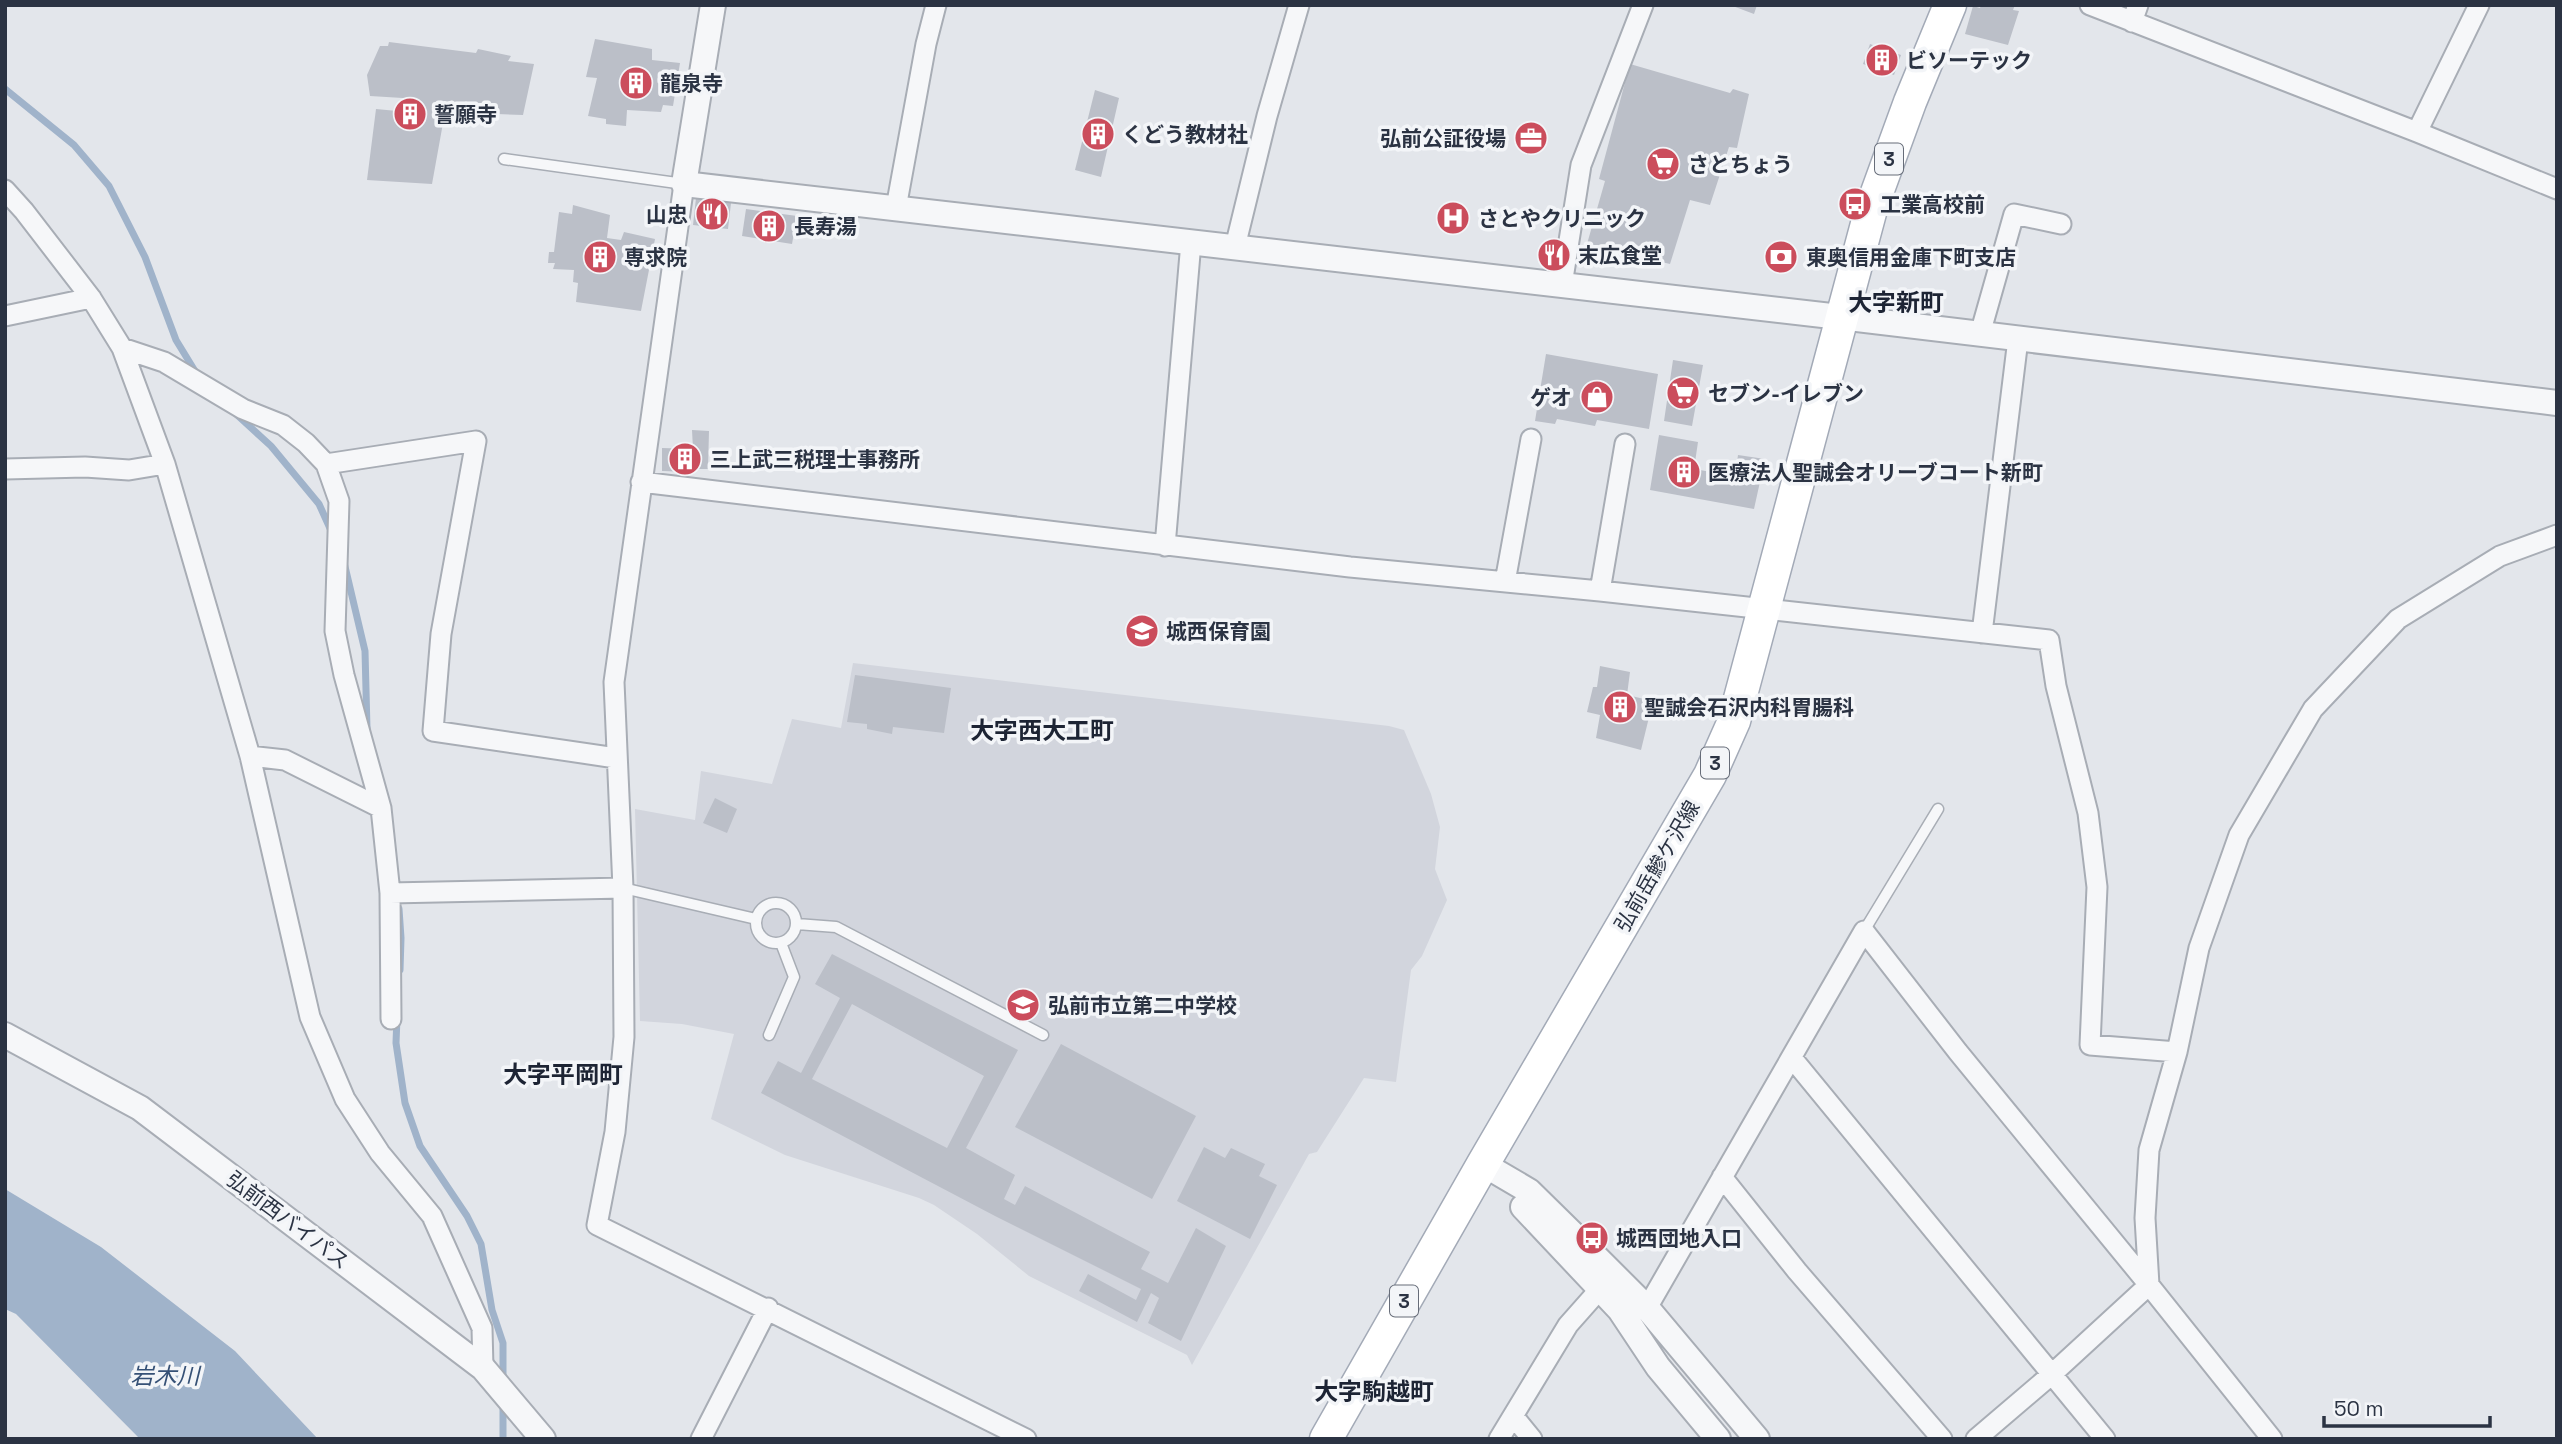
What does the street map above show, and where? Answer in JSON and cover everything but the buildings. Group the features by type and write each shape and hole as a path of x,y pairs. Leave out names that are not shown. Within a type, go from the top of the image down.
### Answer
{"main road":[{"name":"弘前岳鰺ケ沢線","path":"1326,1439 1710,775 1734,721 1871,209 1910,102 1950,5"}],"street":[{"path":"713,5 684,184 614,681 615,758 624,888 624,1037 615,1132 597,1225 768,1308 1018,1437"},
{"path":"896,208 926,44 936,5"},
{"path":"1235,247 1267,116 1299,5"},
{"path":"1562,285 1581,165 1643,5"},
{"path":"2090,5 2135,14 2557,189"},
{"path":"2417,132 2479,5"},
{"path":"684,184 1840,317 2557,403"},
{"path":"5,190 91,298 122,348 165,464 250,756 310,1017 345,1098 380,1153 432,1216 482,1328 483,1368"},
{"path":"1980,334 2014,214 2061,224"},
{"path":"1165,546 1191,242"},
{"path":"5,316 91,298"},
{"path":"1982,633 2018,339"},
{"path":"122,348 164,362 243,409 283,425 306,443 326,464 339,501 335,631 344,675 381,808 390,893 391,1019"},
{"path":"1505,582 1531,439"},
{"path":"326,464 477,441 441,634 433,731 615,758"},
{"path":"1600,590 1625,444"},
{"path":"5,470 85,467 129,470 165,464"},
{"path":"641,482 1165,546 1600,590 2049,640 2056,686 2088,813 2097,887 2090,1045 2177,1052"},
{"path":"2149,1284 2144,1217 2149,1150 2177,1052 2199,948 2239,835 2313,709 2398,619 2500,556 2557,535"},
{"path":"250,756 285,760 381,808"},
{"path":"390,893 624,888"},
{"path":"1647,1308 1864,931 1958,1052 2149,1284 2272,1439"},
{"name":"弘前西バイパス","path":"5,1035 140,1108 483,1368 543,1439"},
{"path":"1792,1058 2105,1439"},
{"path":"1483,1164 1598,1290 1620,1310 1658,1367 1718,1439"},
{"path":"1483,1164 1529,1191 1647,1308 1757,1439"},
{"path":"1722,1178 1797,1271 1942,1439"},
{"path":"1976,1439 2051,1375 2149,1284"},
{"path":"1499,1439 1568,1325 1598,1290"},
{"path":"701,1439 768,1308"},
{"path":"1514,1417 1532,1439"}],"lane":[{"path":"504,159 684,184"},
{"path":"1864,931 1938,809"},
{"path":"624,888 756,919"},
{"path":"775,902 788,906 796,917 797,924 792,936 780,943 767,942 756,926 756,919 763,907 775,902"},
{"path":"797,924 835,927 1043,1035"},
{"path":"769,1035 794,976 780,943"}],"shaded area":[{"name":"弘前市立第二中学校","path":"853,663 1389,726 1404,730 1431,794 1440,827 1435,869 1447,900 1422,956 1411,970 1396,1082 1364,1078 1317,1152 1309,1154 1192,1365 1187,1355 1029,1276 977,1234 934,1205 785,1155 711,1119 734,1034 682,1024 640,1021 635,809 695,820 701,771 772,784 792,719 841,728"}],"water":[{"name":"岩木川","path":"5,1189 101,1247 235,1351 318,1439 140,1439 16,1314 5,1309"}],"waterway":[{"path":"5,89 74,145 109,186 145,257 176,340 198,376"},
{"path":"236,414 271,446 319,504 333,535"},
{"path":"343,558 365,651 367,729"},
{"path":"399,909 400,970"},
{"path":"397,1017 396,1043 405,1103 420,1146 467,1216 481,1244 492,1310 503,1343 503,1381"},
{"path":"503,1403 503,1439"}],"place":[{"name":"ビソーテック","path":"1882,60"},
{"name":"龍泉寺","path":"636,83"},
{"name":"誓願寺","path":"410,114"},
{"name":"くどう教材社","path":"1098,134"},
{"name":"弘前公証役場","path":"1531,138"},
{"name":"さとちょう","path":"1663,164"},
{"name":"工業高校前","path":"1855,204"},
{"name":"山忠","path":"712,214"},
{"name":"さとやクリニック","path":"1453,218"},
{"name":"長寿湯","path":"769,226"},
{"name":"末広食堂","path":"1554,255"},
{"name":"専求院","path":"600,257"},
{"name":"東奥信用金庫下町支店","path":"1781,257"},
{"name":"セブン-イレブン","path":"1683,393"},
{"name":"ゲオ","path":"1597,397"},
{"name":"三上武三税理士事務所","path":"685,459"},
{"name":"医療法人聖誠会オリーブコート新町","path":"1684,472"},
{"name":"城西保育園","path":"1142,631"},
{"name":"聖誠会石沢内科胃腸科","path":"1620,707"},
{"name":"弘前市立第二中学校","path":"1023,1005"},
{"name":"城西団地入口","path":"1592,1238"}],"district":[{"name":"大字新町","path":"1896,302"},
{"name":"大字西大工町","path":"1042,730"},
{"name":"大字平岡町","path":"563,1074"},
{"name":"大字駒越町","path":"1374,1391"}]}
